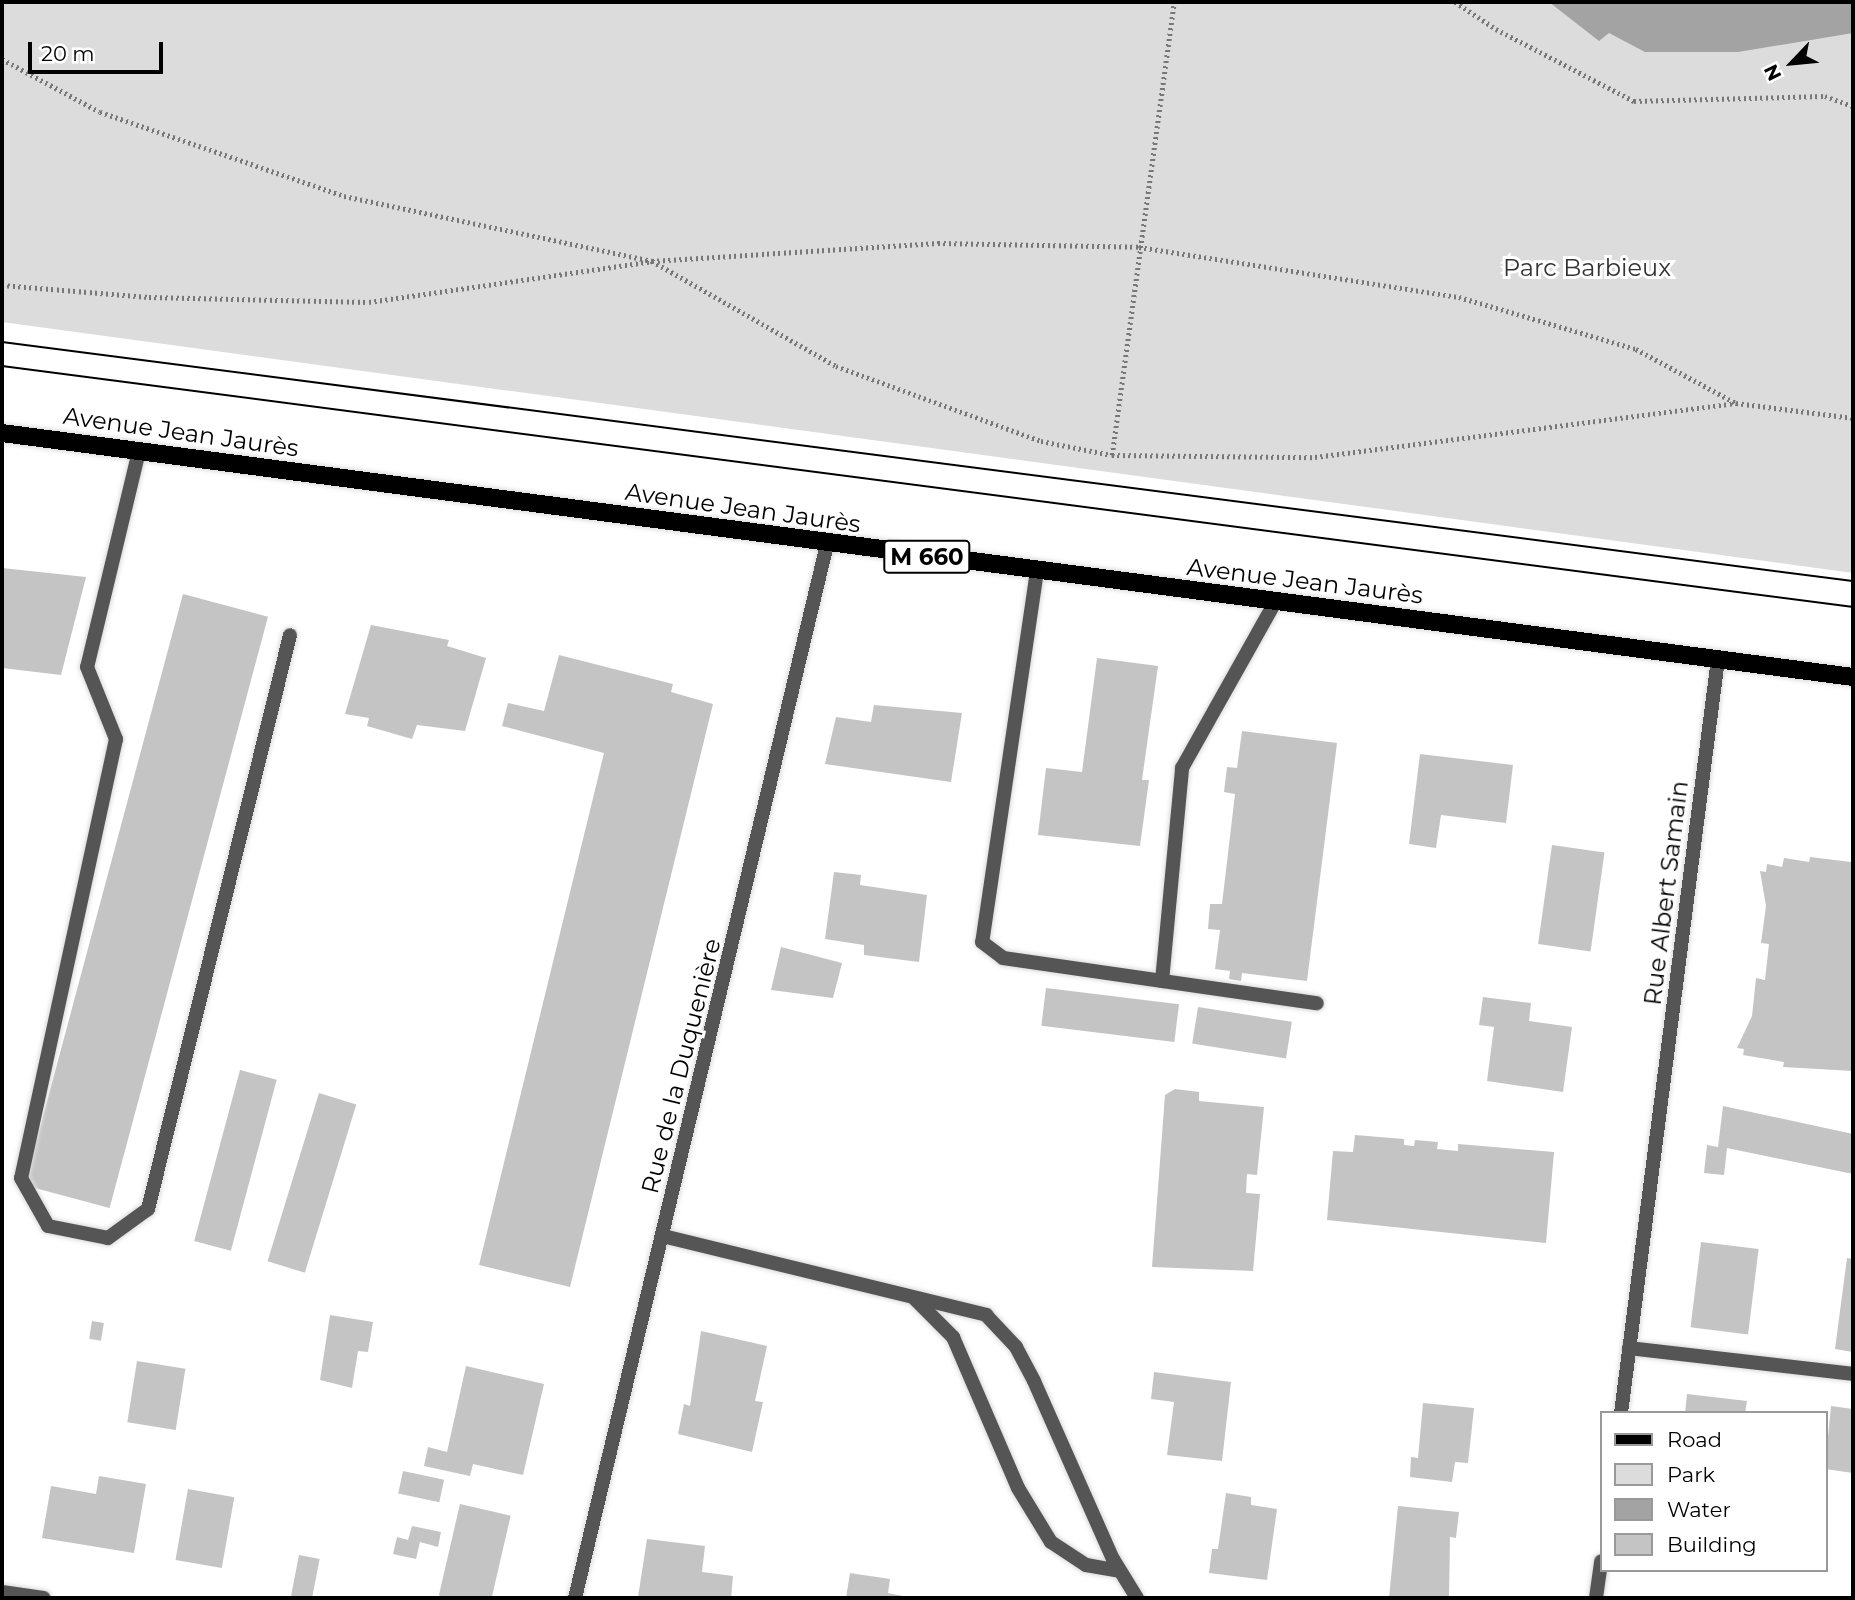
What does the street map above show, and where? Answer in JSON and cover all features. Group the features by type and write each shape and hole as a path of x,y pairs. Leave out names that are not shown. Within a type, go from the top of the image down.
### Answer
{"main road":[{"name":"Avenue Jean Jaurès","path":"2,433 827,544 1853,677"}],"street":[{"path":"139,452 87,667 116,739 21,1178 48,1226 108,1238 148,1209 290,635"},
{"name":"Rue de la Duquenière","path":"575,1598 827,544"},
{"path":"1037,571 982,942 1003,958 1317,1003"},
{"path":"1161,981 1182,768 1275,602"},
{"name":"Rue Albert Samain","path":"1621,1411 1718,659"},
{"path":"663,1236 966,1307 1001,1328 1034,1381 1119,1571 1137,1598"},
{"path":"911,1296 953,1337 1018,1488 1051,1542 1086,1565 1119,1571"},
{"path":"1629,1348 1853,1374"},
{"path":"1596,1598 1600,1568"},
{"path":"2,1592 44,1598"}],"path":[{"path":"1112,455 1174,2"},
{"path":"1455,2 1496,29 1634,101 1825,96 1853,106"},
{"path":"2,59 100,112 344,196 652,261 836,366 1041,441 1112,455 1315,457 1736,403 1853,418"},
{"path":"2,285 149,297 369,302 652,261 938,243 1139,247 1459,297 1636,349 1736,403"}],"green space":[{"name":"Parc Barbieux","path":"2,2 1853,2 1853,573 2,322"}],"water":[{"path":"1549,2 1853,2 1853,33 1738,52 1645,52 1609,33 1599,41"}],"building":[{"path":"2,568 86,577 61,675 2,668"},
{"path":"183,594 268,617 110,1208 25,1185"},
{"path":"371,625 449,640 447,646 486,658 465,731 417,725 412,739 367,726 369,718 345,714"},
{"path":"559,655 673,684 671,692 713,704 570,1287 479,1265 604,753 502,726 508,703 544,711"},
{"path":"1097,658 1158,666 1142,780 1149,780 1140,846 1038,835 1046,768 1082,772"},
{"path":"874,705 962,713 951,782 825,764 836,717 871,722"},
{"path":"1242,731 1337,743 1307,981 1242,973 1241,981 1229,979 1230,971 1215,969 1220,930 1208,929 1210,904 1222,904 1235,794 1224,792 1227,767 1237,768"},
{"path":"1420,754 1513,765 1506,823 1441,815 1436,848 1409,844"},
{"path":"1552,845 1604,852 1591,951 1538,944"},
{"path":"1810,857 1851,862 1853,869 1853,1071 1783,1067 1784,1062 1743,1055 1744,1049 1737,1048 1752,1016 1756,978 1765,980 1769,944 1761,943 1766,906 1760,871 1766,872 1767,864 1782,867 1784,858 1809,862"},
{"path":"834,872 861,875 860,885 927,895 919,962 864,955 864,945 825,939"},
{"path":"781,947 842,963 833,998 771,990"},
{"path":"1046,988 1179,1004 1174,1042 1041,1026"},
{"path":"1483,997 1531,1003 1529,1021 1572,1027 1563,1092 1487,1081 1494,1027 1479,1025"},
{"path":"1198,1007 1292,1022 1286,1058 1192,1044"},
{"path":"240,1070 277,1080 231,1251 194,1241"},
{"path":"1175,1089 1199,1092 1199,1101 1264,1107 1257,1175 1247,1174 1246,1193 1260,1194 1253,1271 1152,1267 1165,1095"},
{"path":"319,1093 356,1104 305,1273 268,1261"},
{"path":"1723,1106 1853,1134 1853,1174 1727,1148 1724,1175 1704,1173 1707,1145 1718,1147"},
{"path":"1355,1135 1404,1139 1404,1145 1414,1146 1415,1140 1438,1142 1437,1149 1458,1151 1458,1144 1554,1152 1546,1243 1327,1220 1333,1151 1353,1152"},
{"path":"1701,1242 1759,1249 1748,1334 1691,1327"},
{"path":"1847,1258 1853,1259 1853,1352 1835,1349"},
{"path":"330,1315 373,1322 368,1352 358,1351 352,1388 320,1380"},
{"path":"92,1321 104,1323 101,1341 89,1339"},
{"path":"701,1331 767,1346 755,1401 763,1402 752,1452 678,1434 684,1404 690,1406"},
{"path":"137,1361 185,1369 176,1430 127,1422"},
{"path":"466,1366 544,1384 523,1475 473,1464 470,1476 424,1466 428,1447 447,1452"},
{"path":"1154,1372 1231,1382 1222,1461 1167,1455 1174,1402 1151,1399"},
{"path":"1687,1394 1747,1401 1745,1411 1685,1411"},
{"path":"1423,1403 1474,1408 1468,1463 1455,1462 1452,1482 1410,1477 1411,1457 1418,1458"},
{"path":"1831,1406 1853,1409 1853,1473 1827,1469"},
{"path":"403,1471 444,1480 439,1502 398,1493"},
{"path":"99,1476 146,1484 134,1553 42,1538 51,1486 96,1494"},
{"path":"188,1489 234,1497 222,1568 175,1560"},
{"path":"1226,1493 1251,1497 1251,1505 1277,1509 1267,1580 1209,1573 1212,1549 1218,1549"},
{"path":"460,1504 511,1516 492,1598 439,1596"},
{"path":"1398,1506 1459,1512 1456,1538 1450,1537 1449,1598 1389,1598"},
{"path":"412,1526 441,1532 438,1547 420,1542 416,1559 393,1554 397,1537 408,1540"},
{"path":"647,1539 705,1546 702,1572 733,1576 731,1598 638,1597"},
{"path":"299,1555 320,1559 312,1598 291,1598"},
{"path":"850,1573 890,1579 888,1593 913,1598 846,1598"}],"tram line":[{"path":"2,342 1853,581"},
{"path":"2,366 1853,607"}]}
